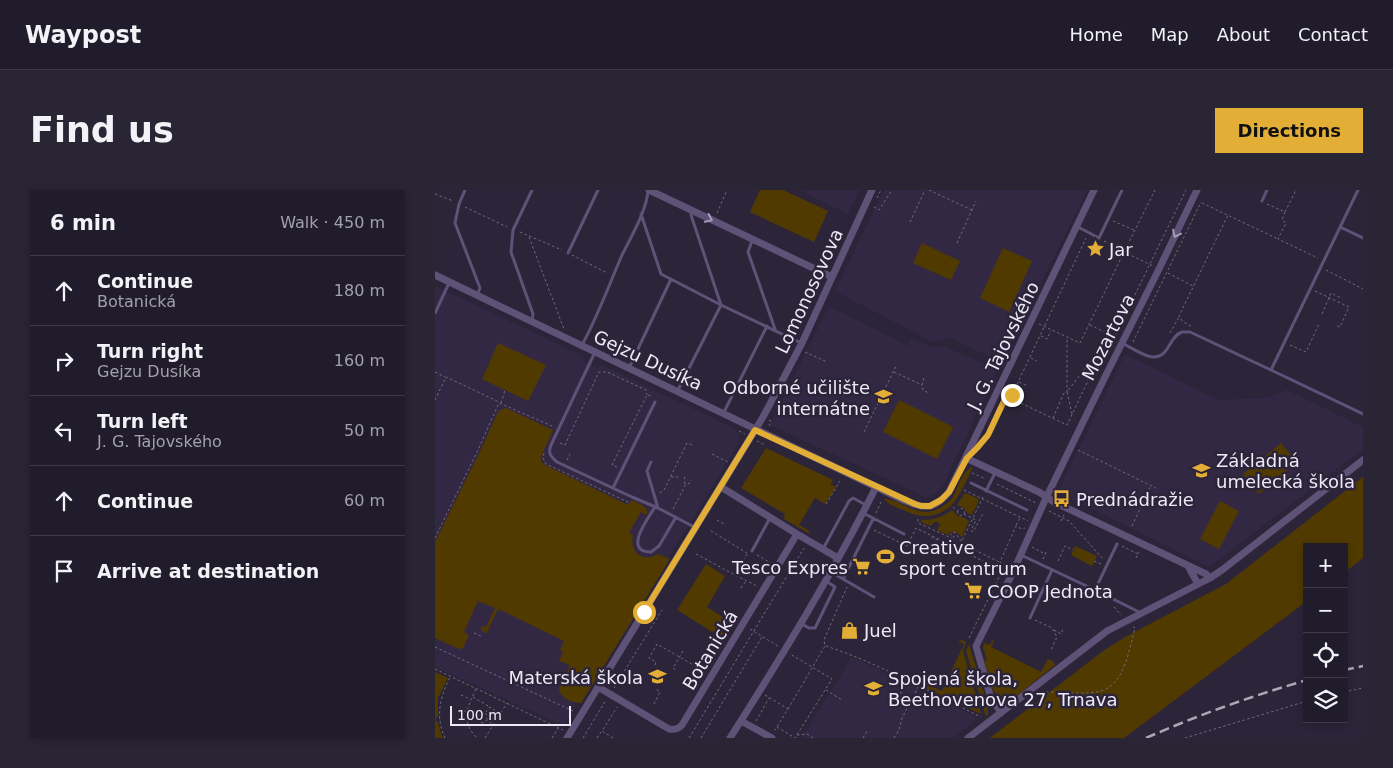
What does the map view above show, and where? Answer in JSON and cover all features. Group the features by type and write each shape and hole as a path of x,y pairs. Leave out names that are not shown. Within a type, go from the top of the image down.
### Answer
{"street":[{"path":"649,190 831,277"},
{"name":"Lomonosovova","path":"755,430 802,343 872,190"},
{"name":"J. G. Tajovského","path":"930,506 941,500 949,492 967,458 1094,190"},
{"name":"Mozartova","path":"1001,713 990,695 977,650 978,642 1021,555 1046,498 1197,190"},
{"name":"Gejzu Dusíka","path":"435,275 876,487 915,504 930,506"},
{"path":"568,736 697,528 755,430"},
{"path":"967,458 1039,492 1053,502 1206,574 1210,578"},
{"path":"968,738 1107,631 1222,570 1363,460"},
{"path":"721,487 838,558"},
{"path":"730,738 801,624 876,487"},
{"name":"Botanická","path":"598,687 669,729 678,729 797,534"},
{"path":"1188,566 1198,584"},
{"path":"741,720 771,738"}],"lane":[{"path":"465,190 459,204 455,223 479,288 477,296"},
{"path":"531,321 533,314 511,252 513,230 532,190"},
{"path":"568,253 598,190"},
{"path":"582,345 641,214 649,190"},
{"path":"1077,227 1099,238 1122,190"},
{"path":"1262,201 1267,190"},
{"path":"1271,370 1358,190"},
{"path":"677,391 721,305 691,215 692,211"},
{"path":"641,214 661,274 802,343"},
{"path":"1340,227 1363,238"},
{"path":"752,240 747,252 775,330"},
{"path":"629,368 671,279"},
{"path":"435,313 449,282"},
{"path":"724,413 767,326"},
{"path":"1122,343 1154,357 1168,350 1175,337 1181,332 1190,332 1363,414"},
{"path":"595,351 549,451 550,455 557,462 657,507 697,528"},
{"path":"611,487 655,402"},
{"path":"651,462 647,471 657,507 638,536 638,544 643,550 651,552 659,546 676,517"},
{"path":"985,492 996,471"},
{"path":"971,483 985,492 1027,510"},
{"path":"822,549 849,501 853,498 867,505"},
{"path":"863,513 904,534"},
{"path":"750,552 771,518"},
{"path":"843,578 873,519"},
{"path":"1095,590 1117,544"},
{"path":"1021,555 1141,613"},
{"path":"1030,618 1053,570"},
{"path":"831,572 874,597"},
{"path":"801,624 809,628 815,628 835,587 826,581"}],"path":[{"path":"713,220 727,190"},
{"path":"877,198 881,190"},
{"path":"873,207 879,210 892,190"},
{"path":"910,222 925,190"},
{"path":"929,190 972,210"},
{"path":"1032,321 1080,343 1155,190"},
{"path":"1053,419 1064,393 1067,392 1096,354 1103,349 1109,348 1185,190"},
{"path":"1278,239 1286,223 1282,220 1285,212 1297,190"},
{"path":"435,194 568,253 614,276"},
{"path":"957,243 976,201"},
{"path":"1262,201 1285,212"},
{"path":"1131,348 1201,202 1323,261"},
{"path":"1168,338 1229,215"},
{"path":"1108,219 1135,230"},
{"path":"977,448 988,435 1004,401 1012,395 1088,233"},
{"path":"528,236 564,329"},
{"path":"1099,238 1194,286"},
{"path":"1321,267 1363,289"},
{"path":"1311,288 1349,307 1340,327 1335,325"},
{"path":"1322,314 1331,293 1341,298"},
{"path":"1179,316 1183,322 1191,326"},
{"path":"1285,342 1306,352 1319,324"},
{"path":"1089,325 1115,337"},
{"path":"1041,336 1047,339 1052,330"},
{"path":"1067,337 1067,392 1072,414"},
{"path":"1011,399 1067,425 1103,349"},
{"path":"804,352 827,362"},
{"path":"1031,358 1037,361"},
{"path":"864,432 896,366"},
{"path":"893,371 921,385 923,390 929,393"},
{"path":"435,372 555,427"},
{"path":"559,443 565,445 599,372 607,372 646,390 647,395 612,465 617,467"},
{"path":"435,400 446,377"},
{"path":"921,385 924,378"},
{"path":"1019,382 1026,385"},
{"path":"628,387 631,384"},
{"path":"435,538 479,450 505,390"},
{"path":"647,395 657,398 655,402"},
{"path":"654,496 664,490 687,443 693,446"},
{"path":"1077,449 1156,488"},
{"path":"563,462 566,462 570,454"},
{"path":"712,454 729,462"},
{"path":"972,473 1037,503 1035,508"},
{"path":"670,477 677,477"},
{"path":"671,515 685,484 685,477"},
{"path":"685,484 691,480"},
{"path":"826,504 839,481"},
{"path":"1132,526 1151,486"},
{"path":"607,493 611,487"},
{"path":"964,490 1035,524"},
{"path":"958,549 985,492"},
{"path":"873,519 881,502"},
{"path":"953,507 957,510 958,514 964,514 979,523"},
{"path":"957,510 962,509 964,514"},
{"path":"1046,510 1069,521 1107,565"},
{"path":"1061,521 1066,512"},
{"path":"976,520 971,530 972,532 974,532 983,514 985,515"},
{"path":"1000,562 1020,518"},
{"path":"869,527 907,546 916,528 918,519"},
{"path":"717,520 726,525"},
{"path":"918,523 949,537 953,532 956,533 962,541"},
{"path":"1016,526 1025,528"},
{"path":"916,528 1002,570"},
{"path":"711,531 773,565"},
{"path":"931,537 948,545 952,536 955,536 951,545"},
{"path":"689,738 809,541"},
{"path":"961,543 1005,564 969,638"},
{"path":"1117,544 1138,554"},
{"path":"1029,546 1045,553 1041,564"},
{"path":"1058,561 1065,546 1073,550"},
{"path":"1136,558 1141,548"},
{"path":"735,574 750,552"},
{"path":"696,554 759,588"},
{"path":"1094,561 1107,565"},
{"path":"741,588 746,580"},
{"path":"771,738 825,646 824,640 848,582"},
{"path":"1015,583 1031,595"},
{"path":"1046,692 1095,692 1109,687 1115,682 1123,671 1135,628 1121,617 1113,605"},
{"path":"583,738 662,610"},
{"path":"1030,618 1051,627 1053,630 1057,637 1051,650"},
{"path":"1051,627 1053,623"},
{"path":"743,625 832,679 797,735"},
{"path":"1053,630 1061,634 1063,629"},
{"path":"474,633 483,637"},
{"path":"701,738 762,636"},
{"path":"655,665 656,662 649,658 657,644 702,670 696,681"},
{"path":"825,646 849,654 984,718"},
{"path":"435,647 573,711"},
{"path":"675,670 673,668 683,651"},
{"path":"743,667 747,669"},
{"path":"435,669 559,728 568,736"},
{"path":"445,738 441,728 440,702 450,676"},
{"path":"894,738 919,686"},
{"path":"476,688 466,711 467,724 477,738"},
{"path":"1348,691 1363,688"},
{"path":"654,704 660,692 656,690"},
{"path":"825,690 842,700"},
{"path":"758,691 788,709"},
{"path":"900,692 913,700"},
{"path":"461,695 471,700"},
{"path":"472,697 500,714"},
{"path":"755,721 770,698"},
{"path":"597,738 620,700"},
{"path":"1185,738 1303,702"},
{"path":"485,738 507,703"},
{"path":"487,720 481,723 477,719 480,713 485,713 489,707"},
{"path":"459,712 466,711"},
{"path":"716,712 720,714"},
{"path":"485,713 487,720 497,727"},
{"path":"777,727 795,738 797,735 807,734 813,738"},
{"path":"552,738 559,728"},
{"path":"602,731 613,738"},
{"path":"863,738 867,731"}],"shaded area":[{"path":"760,190 783,190 828,211 814,242 750,212"},
{"path":"800,190 859,190 848,214"},
{"path":"884,190 1087,190 1001,362 948,337 933,342 835,291"},
{"path":"922,243 960,261 951,280 913,263"},
{"path":"1003,248 1032,261 1009,312 980,298"},
{"path":"435,286 583,356 584,362 598,368 602,365 735,429 739,435 739,443 669,557 670,559 582,702 575,703 565,726 435,667"},
{"name":"Odborné učilište internátne","path":"829,306 908,346 911,339 933,347 944,346 997,370 943,486 935,494 926,497 770,425"},
{"path":"498,343 546,365 528,401 482,379"},
{"name":"Základná umelecká škola","path":"1125,354 1218,400 1266,398 1287,390 1363,427 1363,449 1209,567 1058,492"},
{"path":"899,400 953,427 937,459 883,432"},
{"path":"506,408 553,430 541,457 541,461 545,465 628,505 631,500 645,507 647,515 641,512 629,533 633,535 632,541 635,551 642,556 647,557 658,554 670,559 581,703 567,699 560,692 559,688 570,665 559,661 563,652 560,650 564,641 498,609 486,634 481,628 483,626 486,627 495,608 478,601 464,632 469,635 463,648 459,649 435,638 435,542 497,414 500,410"},
{"path":"1281,443 1297,462 1259,494 1243,474"},
{"path":"766,448 833,480 830,484 836,487 825,504 815,498 799,525 810,531 808,533 784,519 785,514 741,488"},
{"path":"973,467 954,502 950,507 939,513 920,516 892,505 884,499 918,511 932,511 950,501 963,475"},
{"path":"1363,477 1363,558 1348,570 1348,543 1303,543 1303,604 1124,738 990,738 1103,651 1125,637 1226,584"},
{"path":"965,493 979,500 972,515 957,505"},
{"path":"1220,501 1239,511 1219,549 1200,539"},
{"path":"952,510 958,516 969,521 962,537 956,532 950,532 948,535 937,530 940,525 938,522 934,522 931,526 921,522 922,520 934,519"},
{"path":"1075,546 1097,556 1092,566 1071,555"},
{"path":"706,564 725,576 707,607 732,623 722,638 677,610"},
{"path":"992,640 994,641 991,647 1041,672 1048,659 1053,661 1055,665 1013,699 1001,698 993,690 984,661 987,660 983,648 984,643 990,645"},
{"path":"958,641 966,642 963,651 981,714 923,687 927,684 942,691 964,644"},
{"path":"969,644 988,707 986,717 966,651"},
{"name":"Spojená škola, Beethovenova 27, Trnava","path":"852,657 979,718 952,738 802,738"},
{"path":"435,672 448,678 438,698 438,717 436,717 436,722 438,722 443,738 435,738"}],"railway":[{"path":"1348,669 1363,666"},
{"path":"1146,738 1225,706 1303,681"}],"place":[{"name":"Jar","path":"1095,249"},
{"name":"Odborné učilište internátne","path":"884,397"},
{"name":"Základná umelecká škola","path":"1202,470"},
{"name":"Prednádražie","path":"1062,499"},
{"name":"Creative sport centrum","path":"885,557"},
{"name":"Tesco Expres","path":"862,567"},
{"name":"COOP Jednota","path":"973,591"},
{"name":"Juel","path":"850,630"},
{"name":"Materská škola","path":"657,677"},
{"name":"Spojená škola, Beethovenova 27, Trnava","path":"874,688"}],"route":[{"path":"644,612 697,528 755,430 915,504 930,506 936,504 949,492 967,458 988,435 1004,401 1012,395"}]}
